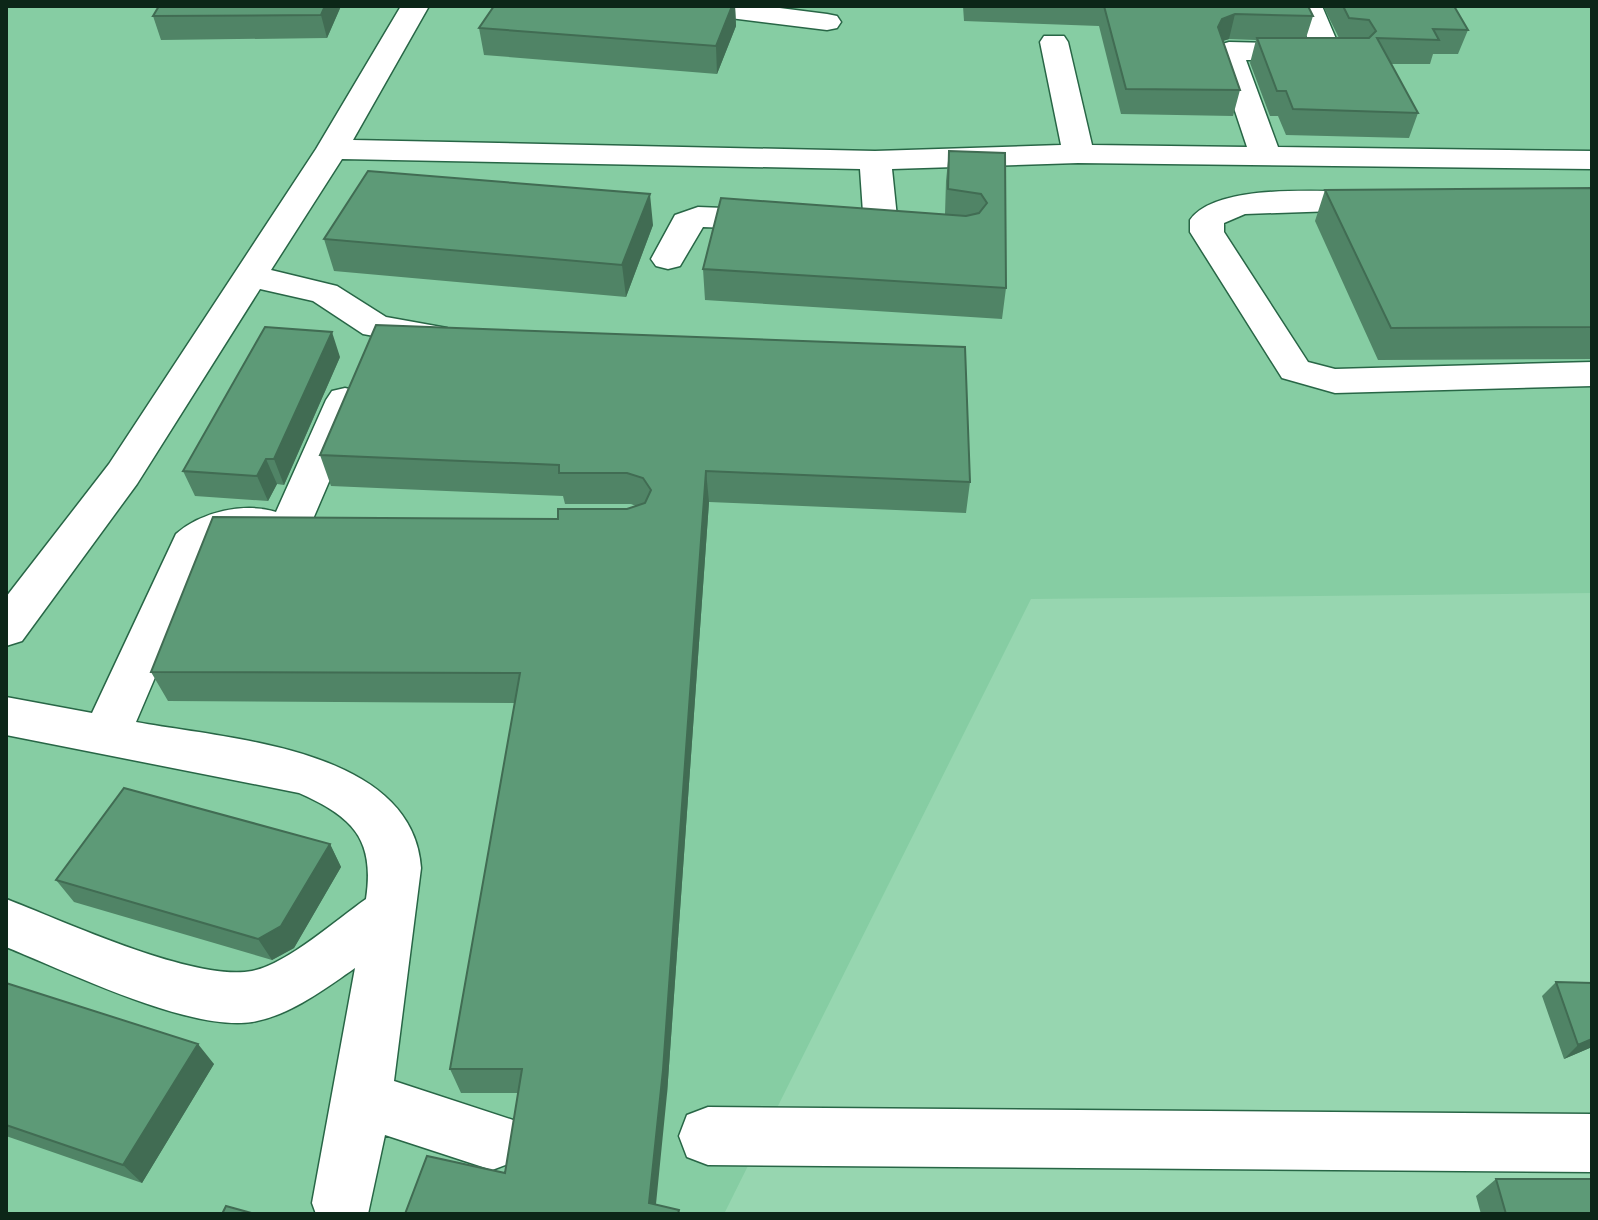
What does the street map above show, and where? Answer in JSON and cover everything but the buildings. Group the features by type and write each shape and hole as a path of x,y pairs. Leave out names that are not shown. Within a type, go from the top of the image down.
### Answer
{"street":[{"path":"6,629 123,474 332,149 415,6"},
{"path":"698,6 827,22"},
{"path":"1266,156 1229,51 1340,53 1308,6"},
{"path":"1054,42 1078,154"},
{"path":"332,149 875,160 1078,154 1592,160"},
{"path":"571,185 587,153"},
{"path":"875,160 880,227"},
{"path":"390,174 448,182"},
{"path":"1418,201 1245,204 1222,209 1207,220 1207,232 1285,359 1295,370 1335,381 1592,374"},
{"path":"668,259 687,222 698,217 805,222"},
{"path":"250,276 325,293 366,349"},
{"path":"366,349 465,338"},
{"path":"292,523 366,349"},
{"path":"106,735 191,545 203,533 227,524 338,522"},
{"path":"6,716 305,774 348,791 380,822 395,855 364,1100 342,1203"},
{"path":"6,923 206,995 252,998 287,982 389,913"},
{"path":"364,1100 492,1141"},
{"path":"708,1136 1592,1143"}],"shaded area":[{"path":"6,6 1592,6 1592,593 1031,599 724,1214 6,1214"}]}
